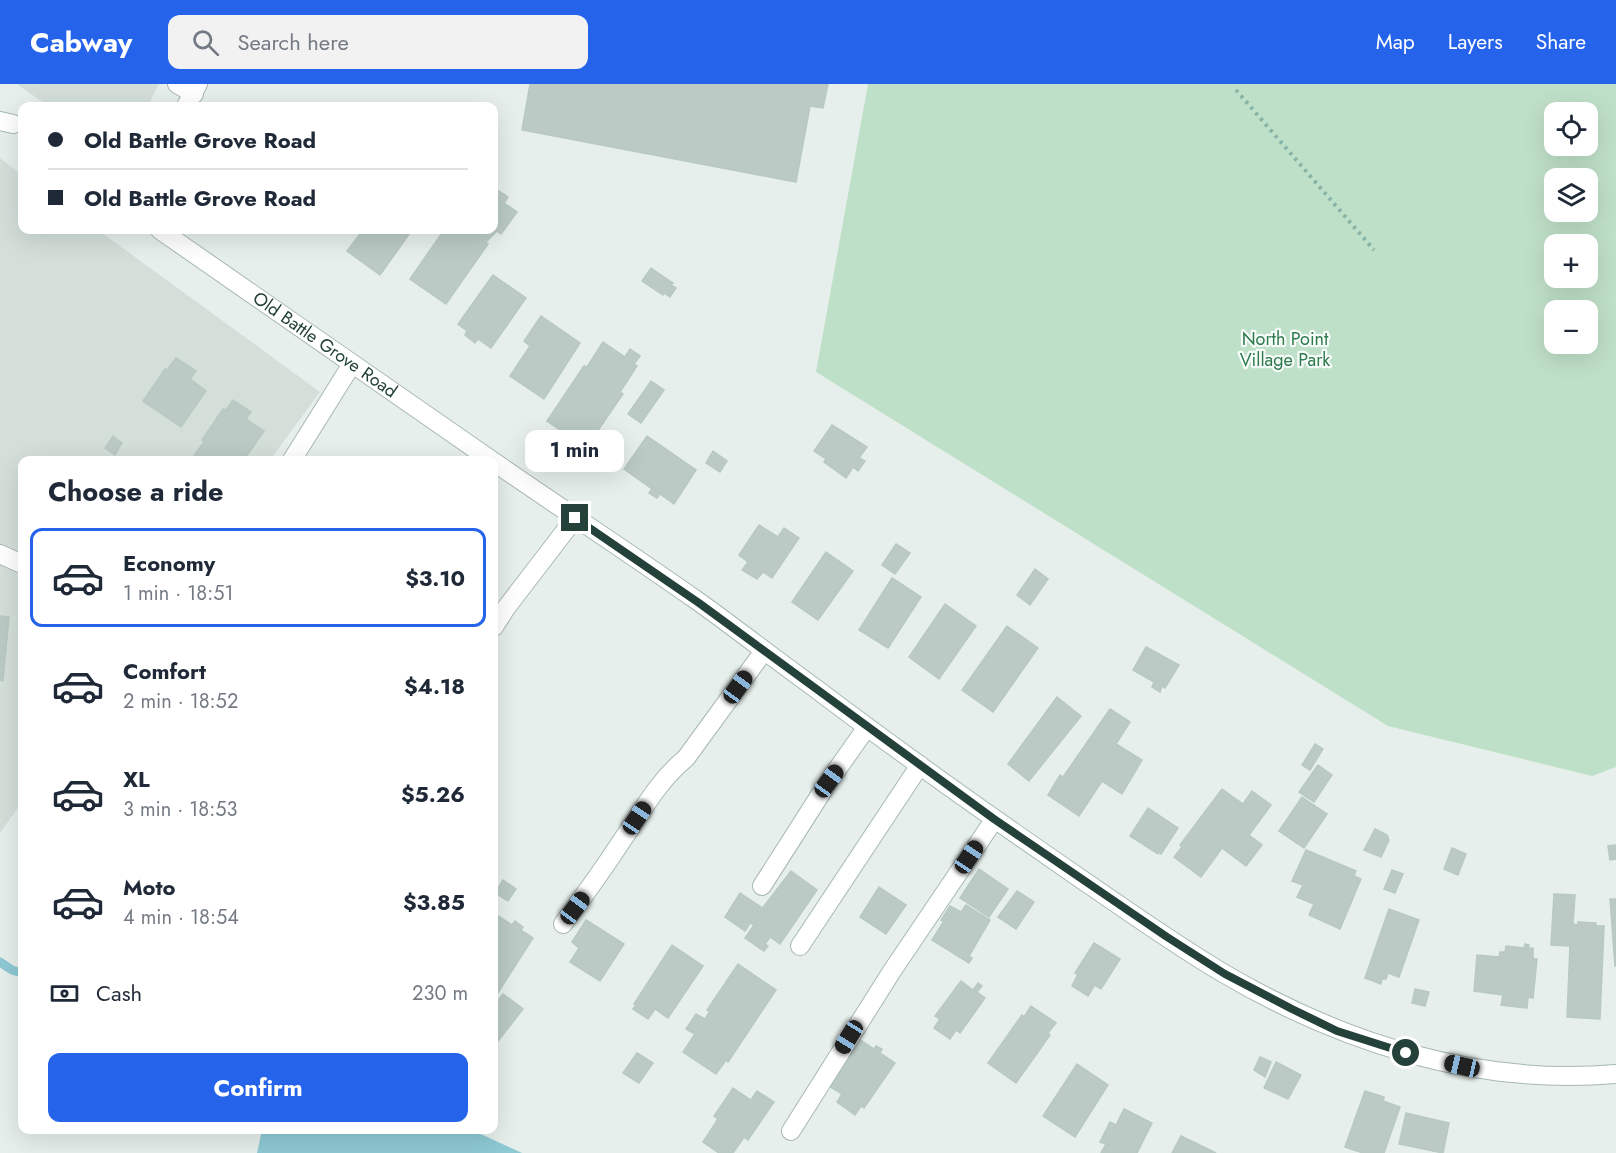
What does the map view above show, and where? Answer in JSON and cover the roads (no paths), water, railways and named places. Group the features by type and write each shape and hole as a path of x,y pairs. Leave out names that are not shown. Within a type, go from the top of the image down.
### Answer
{"street":[{"path":"177,84 193,95"},
{"name":"Old Battle Grove Road","path":"166,234 485,456"},
{"path":"294,456 352,364"},
{"name":"Old Battle Grove Road","path":"498,465 699,603 994,819 1225,974 1337,1031 1385,1047 1462,1066 1509,1074 1553,1077 1616,1074"},
{"path":"498,621 575,518"},
{"path":"0,554 18,562"},
{"path":"563,924 598,877 650,798 671,770 686,758 764,651"},
{"path":"762,886 829,781 867,727"},
{"path":"800,946 920,765"},
{"path":"791,1131 892,971 994,819"}],"water":[{"path":"261,1134 481,1134 522,1153 257,1153"}],"waterway":[{"path":"0,962 18,972"}],"park label":[{"name":"North Point Village Park","path":"1285,349"}]}
